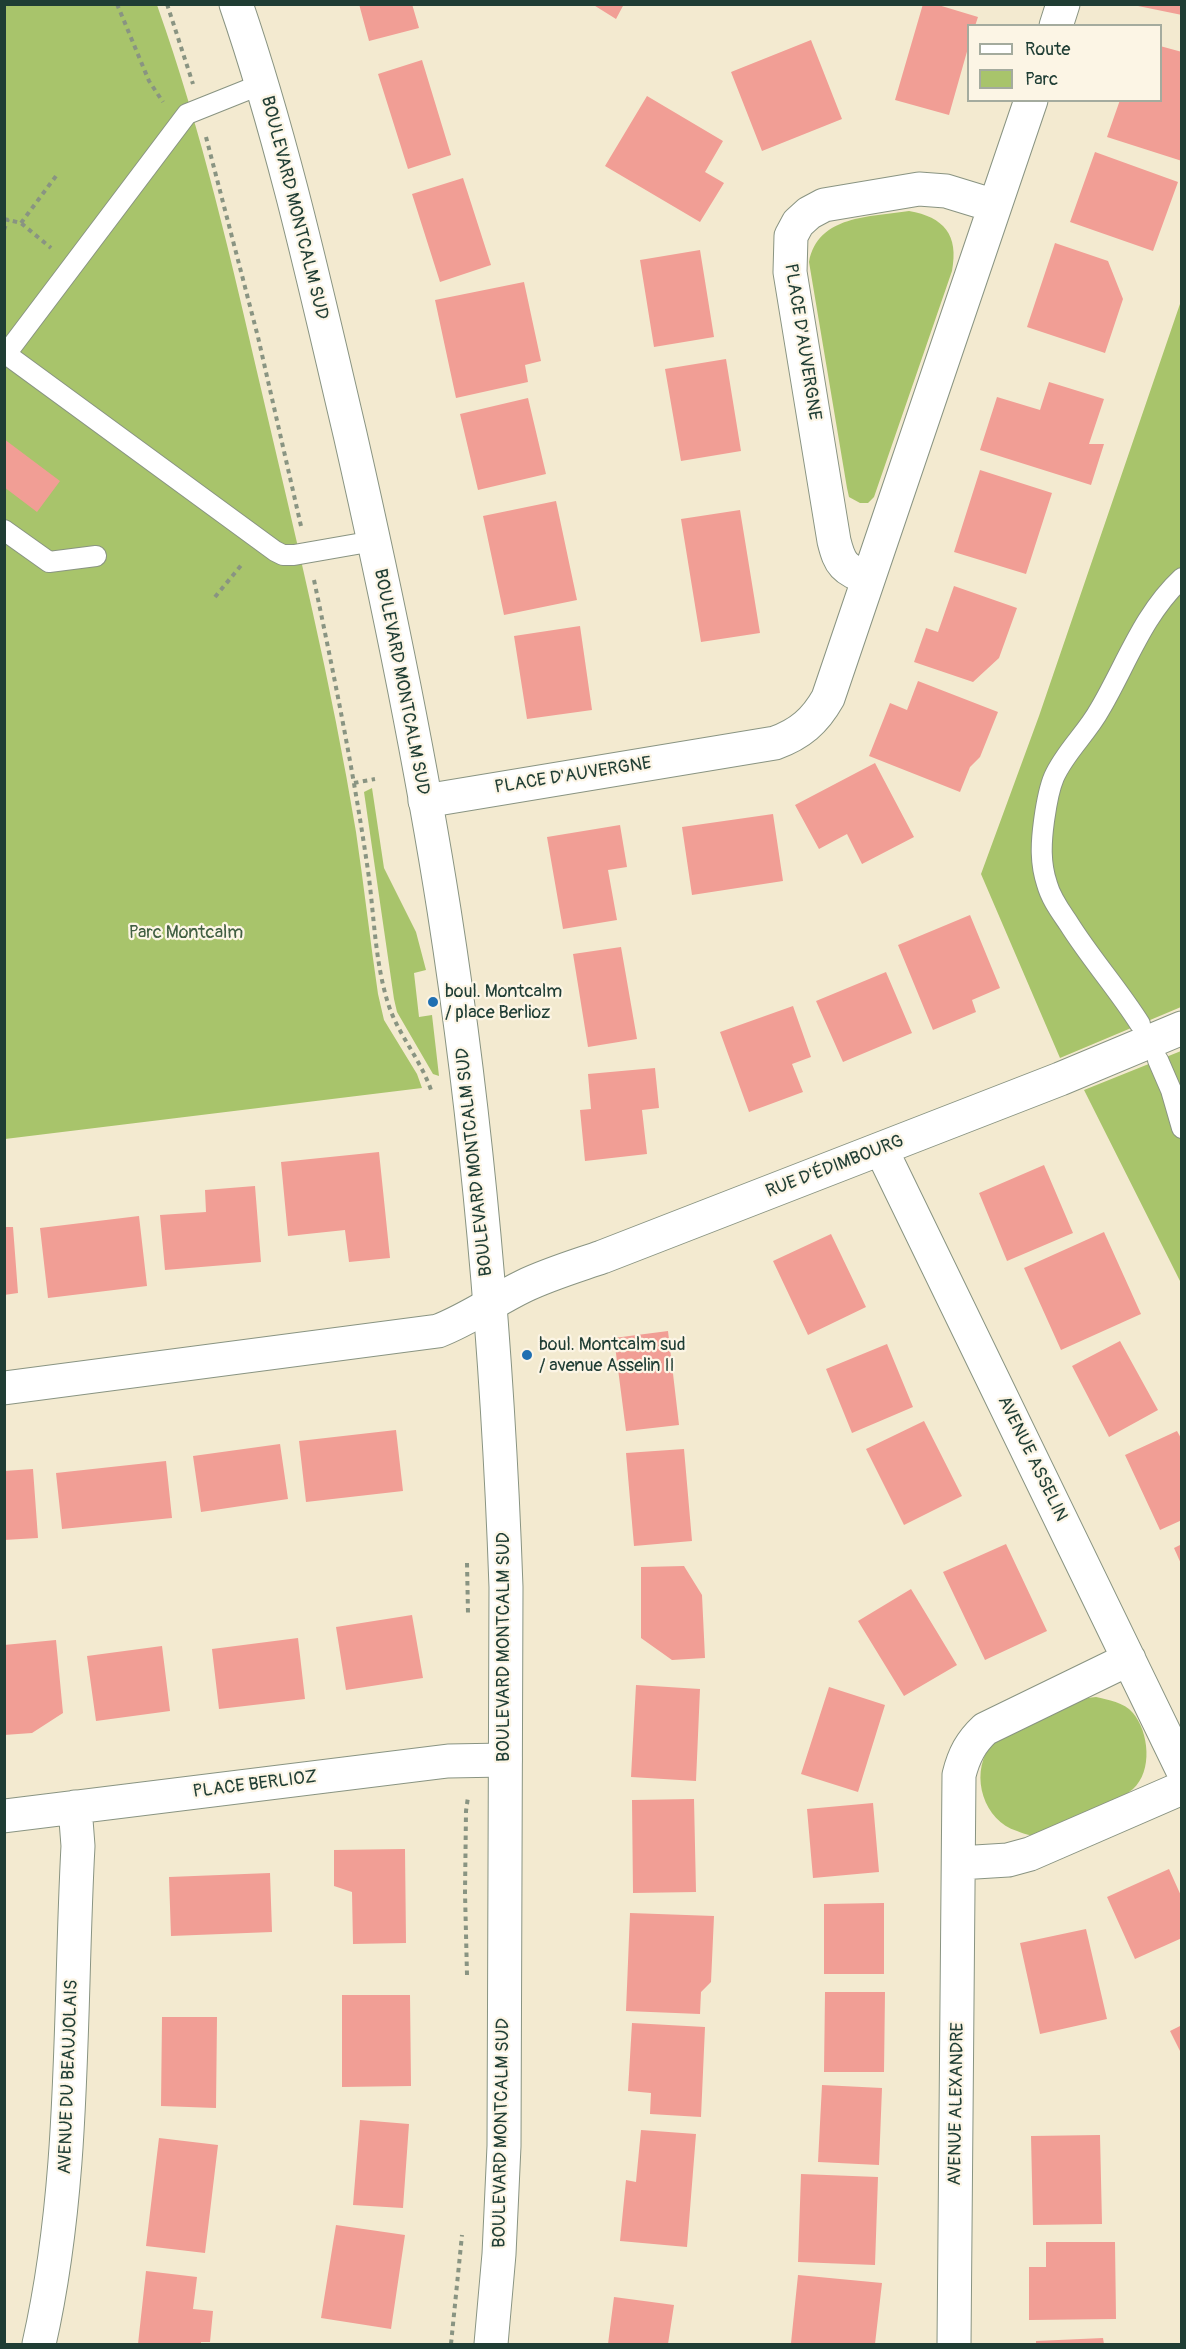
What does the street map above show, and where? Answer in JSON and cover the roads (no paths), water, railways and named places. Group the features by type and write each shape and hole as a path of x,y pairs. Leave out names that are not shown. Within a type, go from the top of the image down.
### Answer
{"street":[{"name":"BOULEVARD MONTCALM SUD","path":"236,4 262,84 328,340 374,542 444,908 466,1068 490,1305 504,1551 507,1660 504,2146 499,2254 491,2344"},
{"path":"1057,24 1062,4"},
{"name":"PLACE D'AUVERGNE","path":"425,801 775,743 792,737 819,714 828,698 1030,102"},
{"name":"PLACE D'AUVERGNE","path":"868,578 851,572 843,566 834,541 790,272 791,236 798,223 809,213 824,205 893,192 919,189 946,190 995,206"},
{"name":"RUE D'ÉDIMBOURG","path":"490,1305 524,1286 557,1272 614,1253 881,1149 1060,1079 1182,1028"},
{"name":"AVENUE ASSELIN","path":"881,1149 1182,1769"},
{"path":"4,1388 438,1331 490,1305"},
{"name":"AVENUE ALEXANDRE","path":"954,2344 959,1774 972,1740 985,1729 1129,1659"},
{"name":"PLACE BERLIOZ","path":"4,1816 448,1761 505,1760"},
{"path":"959,1863 1008,1860 1030,1854 1182,1788"},
{"name":"AVENUE DU BEAUJOLAIS","path":"39,2344 52,2282 65,2175 78,1846 75,1807"}],"lane":[{"path":"262,84 187,114 5,355 275,551 283,555 294,555 374,542"},
{"path":"4,530 49,562 96,556"},
{"path":"1140,1024 1057,906 1047,886 1041,842 1046,804 1054,777 1074,744 1100,711 1139,633 1173,586 1182,578"},
{"path":"1158,1060 1176,1093 1182,1128"}],"place":[{"name":"boul. Montcalm / place Berlioz","path":"433,1002"},
{"name":"boul. Montcalm sud / avenue Asselin II","path":"527,1355"}],"park label":[{"name":"Parc Montcalm","path":"186,933"}]}
